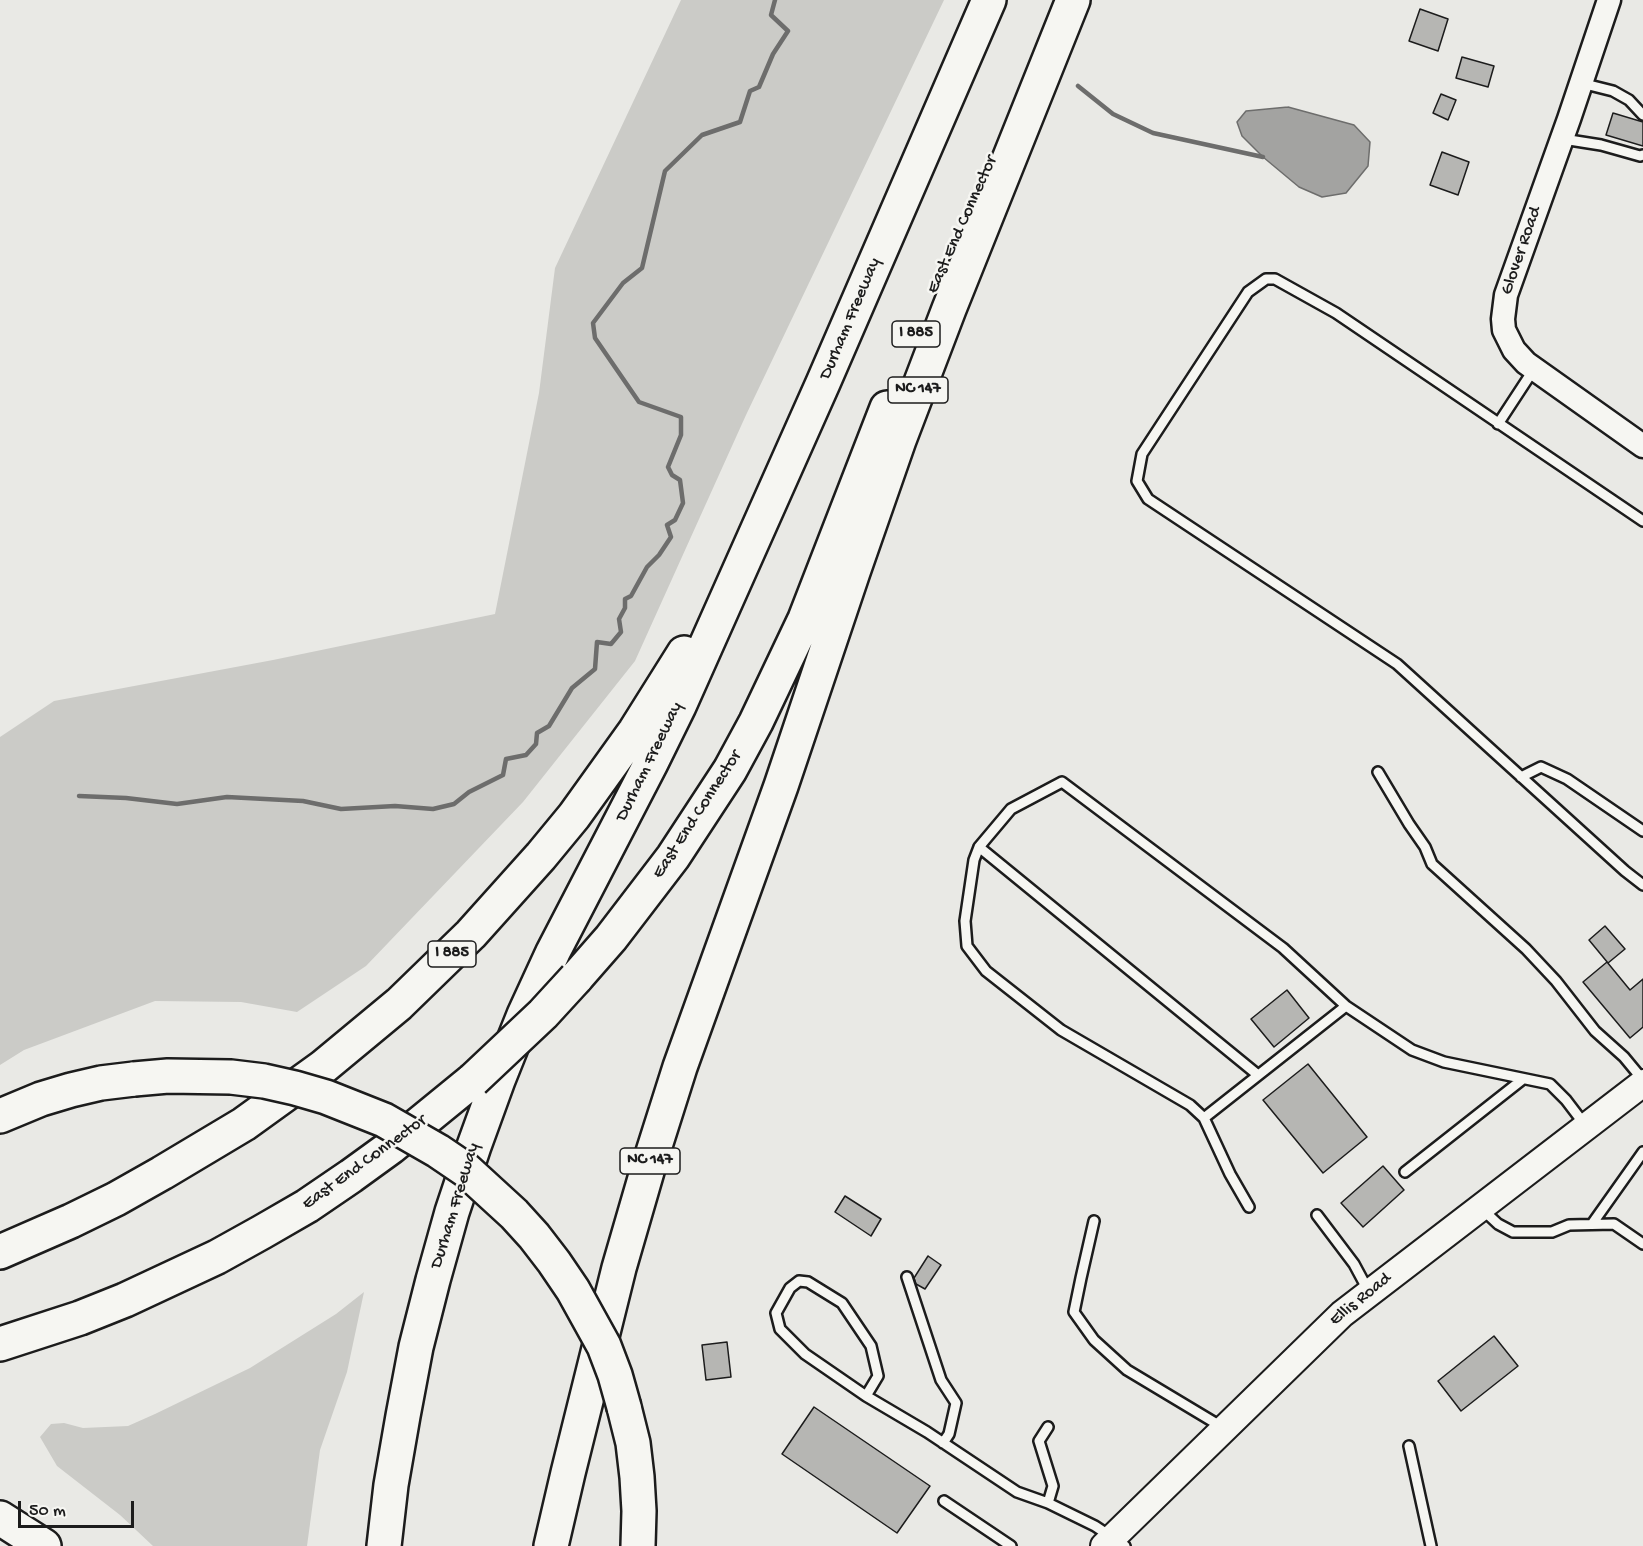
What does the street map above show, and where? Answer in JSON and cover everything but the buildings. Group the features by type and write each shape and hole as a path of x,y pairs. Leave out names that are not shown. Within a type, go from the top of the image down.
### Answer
{"highway":[{"name":"Durham Freeway","path":"384,1546 399,1439 416,1347 433,1280 452,1212 490,1102 524,1015 553,952 674,716 823,383 989,0"},
{"name":"East End Connector","path":"0,1344 80,1318 172,1279 235,1247 307,1206 392,1147 473,1080 543,1014 611,938 673,857 730,770 756,722 788,656 828,563 938,280 1066,0"},
{"name":"NC 147","path":"551,1546 619,1268 680,1067 777,796 899,440 1072,0"},
{"name":"I 885","path":"0,1252 71,1221 116,1198 244,1124 323,1067 399,1004 436,969 471,934 541,856 605,774 665,683 766,511"},
{"path":"0,1116 31,1103 101,1083 200,1075 253,1080 295,1088 346,1104 384,1120 438,1151 465,1170 514,1214 554,1262 573,1290 604,1346 615,1375 633,1443 639,1511 638,1546"},
{"path":"0,1518 44,1546"}],"main road":[{"name":"Ellis Road","path":"1114,1543 1224,1429 1342,1314 1643,1081"}],"street":[{"name":"Glover Road","path":"1609,0 1506,295 1504,330 1518,356 1643,446"}],"lane":[{"path":"1581,83 1612,91 1629,100 1643,115"},
{"path":"1562,138 1643,155"},
{"path":"1643,521 1336,313 1275,279 1266,279 1248,291 1142,454 1137,481 1148,499 1397,664 1643,885"},
{"path":"1498,424 1534,369"},
{"path":"1521,777 1541,766 1567,779 1643,831"},
{"path":"1377,772 1425,847 1432,864 1526,948 1556,981 1595,1031 1624,1057 1643,1081"},
{"path":"1249,1207 1230,1174 1204,1118 1190,1105 1061,1030 986,971 967,946 965,921 974,860 979,847 1011,809 1062,783 1283,948 1346,1006 1412,1050 1444,1062 1550,1084 1586,1126"},
{"path":"979,847 1258,1075"},
{"path":"1204,1118 1346,1006"},
{"path":"1405,1172 1523,1078"},
{"path":"1592,1224 1643,1152"},
{"path":"1480,1208 1498,1224 1513,1232 1552,1232 1569,1225 1614,1224 1643,1244"},
{"path":"1317,1215 1354,1264 1370,1292"},
{"path":"1094,1221 1074,1312 1094,1340 1127,1370 1224,1429"},
{"path":"907,1278 941,1380 956,1403 949,1434 943,1443"},
{"path":"866,1396 878,1376 871,1346 842,1303 808,1282 799,1281 790,1288 776,1313 780,1329 805,1354 866,1396 1017,1492 1048,1503 1095,1526 1114,1543"},
{"path":"1048,1427 1040,1441 1053,1486 1048,1503"},
{"path":"1409,1446 1431,1546"},
{"path":"944,1501 1011,1546"}],"shaded area":[{"path":"681,0 944,0 746,415 635,661 523,802 366,966 297,1012 241,1002 155,1001 24,1050 0,1065 0,737 54,701 273,660 495,614 539,393 555,268"},
{"path":"1288,107 1354,125 1370,142 1368,166 1346,193 1322,197 1299,187 1242,136 1237,122 1246,111"},
{"path":"364,1292 347,1372 320,1450 307,1546 153,1546 120,1515 57,1466 40,1437 51,1424 64,1423 83,1428 128,1426 155,1414 250,1368 336,1314"}],"waterway":[{"path":"79,796 126,798 177,804 227,797 303,801 341,809 395,806 433,809 454,804 469,792 503,775 506,759 526,755 536,744 537,733 549,726 572,688 595,669 597,642 611,644 621,632 619,619 625,608 625,599 631,596 647,567 659,555 671,537 667,525 675,520 683,503 680,480 672,475 668,467 681,435 681,417 639,402 595,338 593,323 623,283 642,268 665,171 702,135 740,122 750,91 759,87 773,54 788,31 771,15 775,0"},
{"path":"1078,86 1113,114 1153,133 1263,157"}]}
